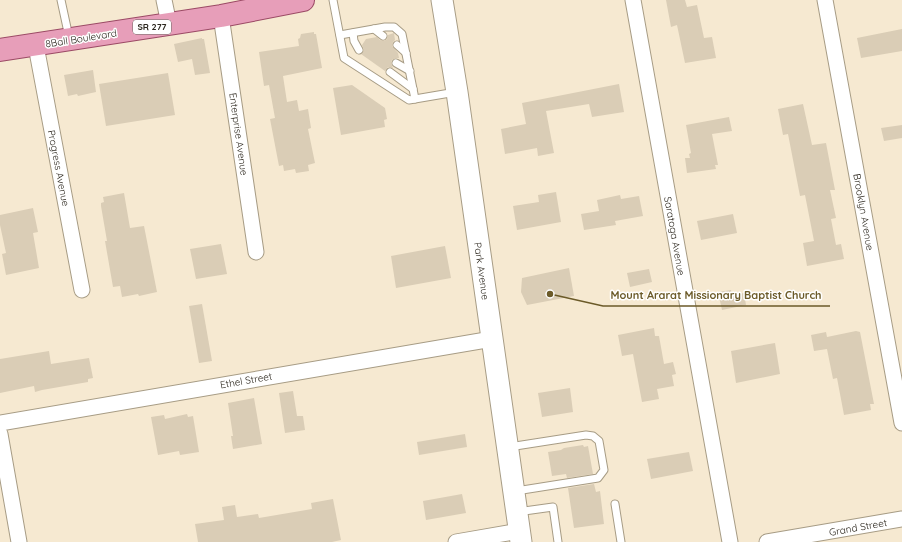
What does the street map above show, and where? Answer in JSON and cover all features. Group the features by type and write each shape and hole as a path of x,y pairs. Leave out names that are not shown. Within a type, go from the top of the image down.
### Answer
{"main road":[{"name":"8Ball Boulevard","path":"0,50 36,46 221,16 303,0"},
{"name":"Park Avenue","path":"442,0 457,92 518,519"}],"street":[{"path":"164,0 169,24"},
{"name":"Saratoga Avenue","path":"633,0 730,542"},
{"name":"Brooklyn Avenue","path":"825,0 902,423"},
{"name":"Enterprise Avenue","path":"221,16 256,252"},
{"name":"Progress Avenue","path":"36,46 82,290"},
{"name":"Ethel Street","path":"0,423 492,339"},
{"path":"0,434 19,542"},
{"path":"456,542 518,519"},
{"name":"Grand Street","path":"766,542 902,519"}],"lane":[{"path":"61,0 70,40"},
{"path":"333,0 344,58 409,100 457,92"},
{"path":"340,35 394,27 402,34 415,99"},
{"path":"374,29 383,36"},
{"path":"353,33 354,41 359,50"},
{"path":"354,41 364,42"},
{"path":"397,45 406,53"},
{"path":"396,64 410,71"},
{"path":"390,72 413,89"},
{"path":"507,447 586,435 593,436 599,441 604,470 598,478 518,519"},
{"path":"615,504 619,542"},
{"path":"518,519 553,507 558,542"}],"building":[{"path":"666,0 685,0 687,7 697,5 704,38 712,37 716,58 685,63 677,25 671,27"},
{"path":"902,29 902,51 861,58 857,38"},
{"path":"314,32 314,34 316,34 322,68 283,76 287,102 297,100 299,111 308,109 311,128 308,129 315,163 308,165 309,171 296,173 295,169 284,171 283,165 279,166 270,119 275,118 269,85 264,86 259,52 299,46 298,39 300,38 301,34"},
{"path":"394,33 395,40 392,46 398,53 399,58 392,60 391,63 393,68 388,67 385,71 361,54 364,50 362,45 366,39 377,37 384,41 387,39 388,35"},
{"path":"202,38 204,39 210,73 195,75 192,59 178,62 174,44"},
{"path":"93,70 96,92 78,96 77,94 68,96 64,75"},
{"path":"168,73 175,115 106,126 99,84"},
{"path":"619,84 624,112 592,117 589,104 546,111 554,153 538,156 537,148 505,154 501,129 526,124 522,103"},
{"path":"352,85 385,108 387,119 384,120 385,127 341,135 333,88"},
{"path":"803,104 812,145 826,143 835,190 830,190 836,218 831,219 836,245 841,244 844,259 807,266 803,243 814,241 805,195 800,196 788,134 783,135 778,109"},
{"path":"729,117 732,131 712,134 718,165 715,165 716,169 687,173 685,158 690,158 689,154 691,153 686,125"},
{"path":"902,125 902,138 884,141 881,128"},
{"path":"556,192 561,222 517,230 513,206 539,202 538,195"},
{"path":"124,193 130,228 144,226 157,292 139,296 138,294 122,297 120,286 113,287 105,241 107,241 101,203 104,202 103,197"},
{"path":"620,195 621,199 639,196 643,216 615,221 616,225 584,230 581,214 599,211 597,200"},
{"path":"33,208 38,232 33,233 39,268 6,275 2,254 6,253 0,225 0,215"},
{"path":"733,214 737,233 701,240 697,221"},
{"path":"221,244 227,274 196,279 190,249"},
{"path":"445,246 451,278 396,288 391,256"},
{"path":"569,268 574,296 527,305 521,292 522,278"},
{"path":"649,269 652,282 630,287 627,273"},
{"path":"731,290 732,295 744,293 746,305 722,310 718,292"},
{"path":"202,304 212,361 199,363 189,306"},
{"path":"654,328 655,336 659,336 664,364 673,362 676,374 672,375 674,386 657,389 659,399 642,402 633,354 622,356 618,335"},
{"path":"856,331 860,332 874,404 870,404 871,410 844,415 837,378 833,379 827,349 814,351 811,335 826,332 827,337"},
{"path":"775,343 780,374 736,383 731,351"},
{"path":"49,351 51,364 89,358 93,378 88,379 88,382 35,392 34,386 0,393 0,359"},
{"path":"570,388 573,412 542,417 538,393"},
{"path":"293,391 297,416 303,416 305,430 285,433 279,393"},
{"path":"254,398 262,444 233,449 231,436 233,436 228,403"},
{"path":"187,414 188,417 193,416 199,452 180,455 179,451 158,455 151,417 164,415 165,419"},
{"path":"465,434 467,447 419,455 417,442"},
{"path":"583,445 584,447 588,446 593,474 567,478 566,474 552,476 548,452"},
{"path":"689,452 693,471 651,479 647,459"},
{"path":"594,484 596,492 600,491 604,524 574,528 568,488"},
{"path":"462,494 466,513 426,520 423,501"},
{"path":"333,499 341,540 332,542 198,542 195,524 224,520 222,507 235,505 237,517 258,514 259,518 312,509 311,503"}],"place":[{"name":"Mount Ararat Missionary Baptist Church","path":"550,294"}]}
